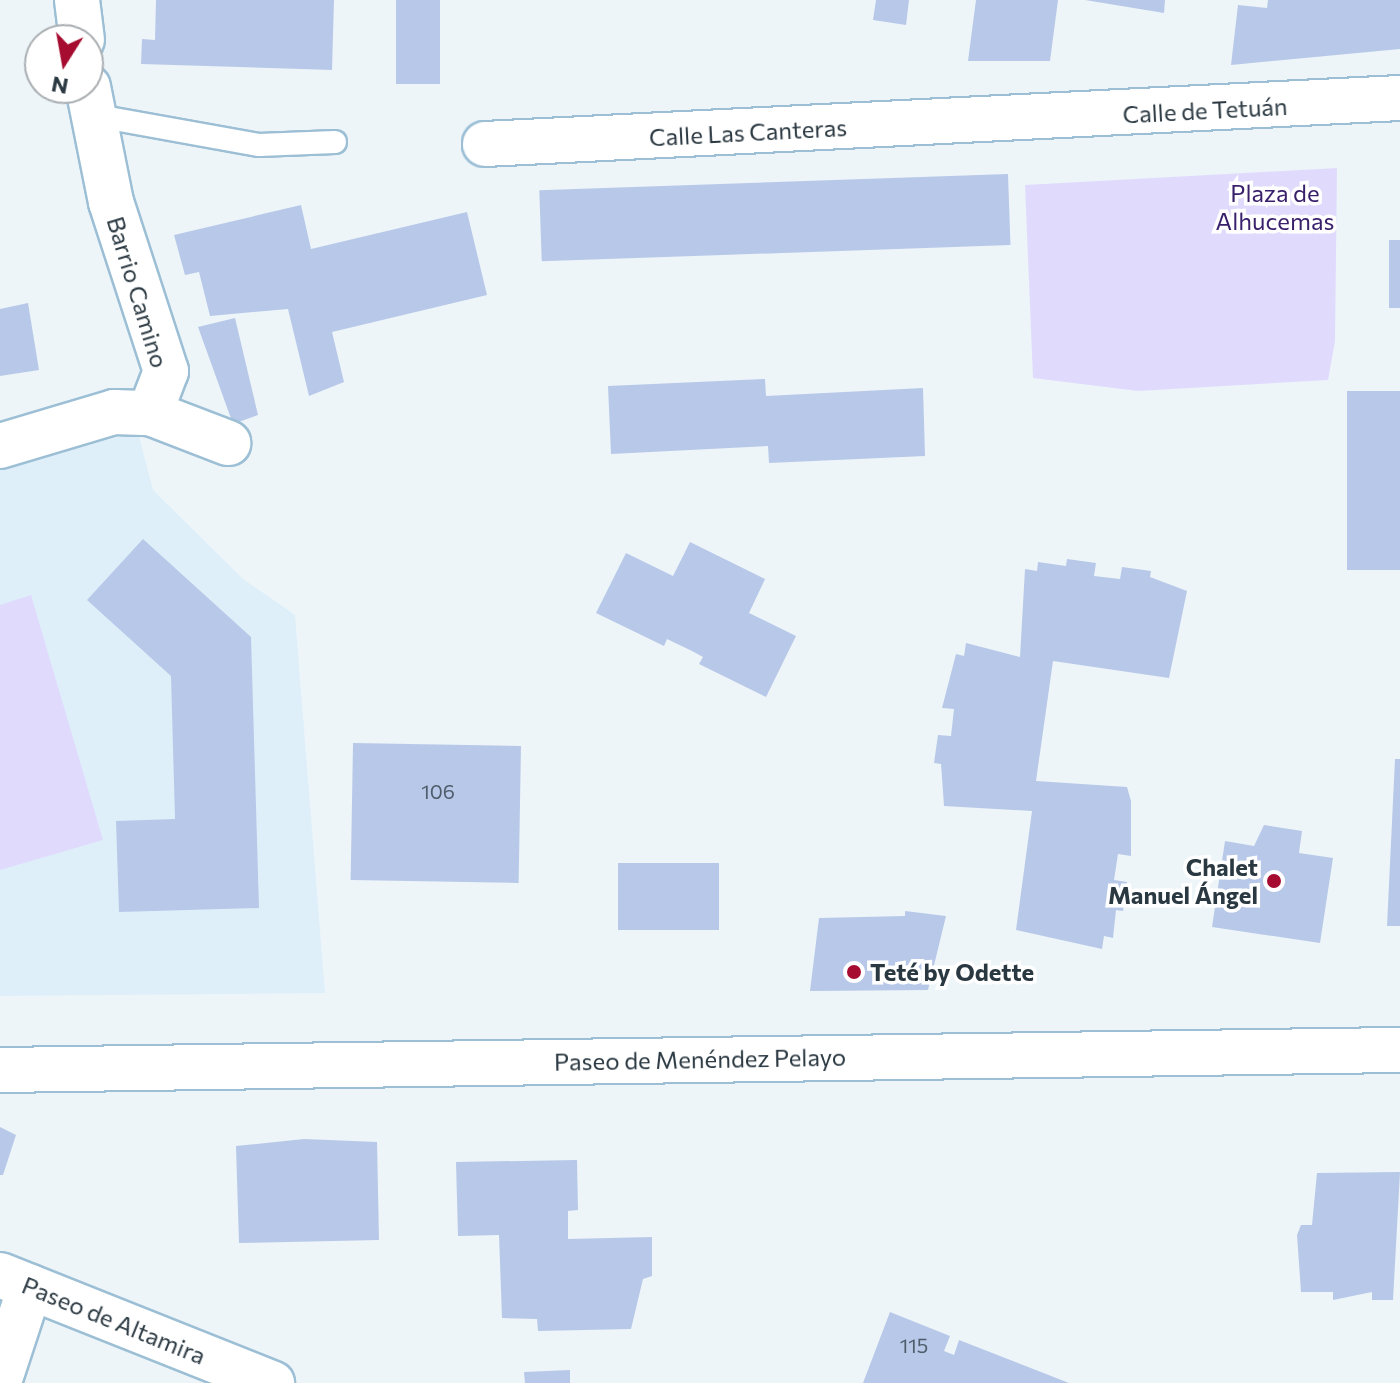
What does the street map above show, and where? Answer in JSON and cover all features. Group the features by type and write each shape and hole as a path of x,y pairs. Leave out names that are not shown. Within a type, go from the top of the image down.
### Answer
{"street":[{"path":"77,0 80,24"},
{"name":"Calle de Tetuán","path":"1010,120 1400,98"},
{"name":"Barrio Camino","path":"91,104 111,202 166,371 150,413"},
{"name":"Calle Las Canteras","path":"485,144 1010,120"},
{"path":"0,446 114,412 150,413 228,443"},
{"name":"Paseo de Menéndez Pelayo","path":"0,1070 1400,1050"},
{"path":"0,1379 15,1281"},
{"name":"Paseo de Altamira","path":"15,1281 272,1383"}],"lane":[{"path":"102,104 259,145 335,142"}],"shaded area":[{"path":"138,432 153,490 243,579 295,615 325,993 0,996 0,467"}],"green space":[{"name":"Plaza de Alhucemas","path":"1337,168 1335,341 1328,380 1138,391 1033,378 1025,185"},
{"path":"31,595 103,840 0,870 0,605"}],"building":[{"path":"156,0 334,0 332,70 141,64 142,39 155,40"},
{"path":"396,0 440,0 440,84 396,84"},
{"path":"876,0 909,0 906,25 873,20"},
{"path":"976,0 1058,0 1050,61 968,61"},
{"path":"1085,0 1165,0 1164,13"},
{"path":"1268,0 1400,0 1400,49 1231,65 1238,5 1267,8"},
{"path":"1008,174 1010,245 542,261 539,190"},
{"path":"301,205 311,249 467,212 487,295 332,332 344,382 309,396 288,309 210,316 199,272 185,275 174,235"},
{"path":"1389,240 1400,240 1400,308 1389,308"},
{"path":"28,303 39,370 0,376 0,309"},
{"path":"235,318 258,415 233,424 198,327"},
{"path":"765,379 766,396 923,388 925,456 769,463 768,446 611,454 608,386"},
{"path":"1347,391 1400,391 1400,570 1347,570"},
{"path":"143,539 251,637 259,908 119,912 116,821 175,819 171,676 87,600"},
{"path":"690,542 765,579 749,613 796,636 766,697 699,664 703,657 692,651 667,639 664,646 596,613 626,553 673,576"},
{"path":"1067,559 1096,563 1094,576 1120,579 1122,567 1151,571 1150,577 1187,591 1169,678 1053,661 1036,781 1127,787 1131,801 1131,856 1118,854 1114,880 1127,882 1123,911 1116,910 1113,938 1104,936 1102,949 1016,930 1032,811 944,806 941,764 934,763 938,735 951,736 954,709 942,708 956,654 964,656 966,643 1020,657 1025,569 1037,571 1038,562 1066,566"},
{"path":"353,743 521,746 519,883 351,880"},
{"path":"1395,759 1400,759 1400,926 1387,926"},
{"name":"Chalet Manuel Ángel","path":"1264,825 1302,831 1299,853 1333,858 1320,943 1212,927 1225,841 1254,846"},
{"path":"618,863 719,863 719,930 618,930"},
{"path":"905,911 946,916 928,990 810,991 819,918 905,916"},
{"path":"0,1127 16,1135 3,1175 0,1175"},
{"path":"304,1139 377,1142 379,1240 239,1243 236,1146"},
{"path":"577,1160 578,1210 568,1211 568,1239 652,1237 652,1276 643,1279 631,1329 538,1331 537,1319 502,1318 499,1235 458,1236 456,1162"},
{"path":"1400,1172 1393,1300 1372,1300 1372,1292 1333,1300 1333,1292 1301,1292 1297,1235 1301,1225 1312,1225 1317,1173"},
{"path":"890,1312 950,1336 944,1351 954,1355 959,1340 1069,1383 863,1383"},
{"path":"570,1370 570,1383 525,1383 524,1372"}],"place":[{"name":"Chalet Manuel Ángel","path":"1274,881"},
{"name":"Teté by Odette","path":"854,972"}]}
